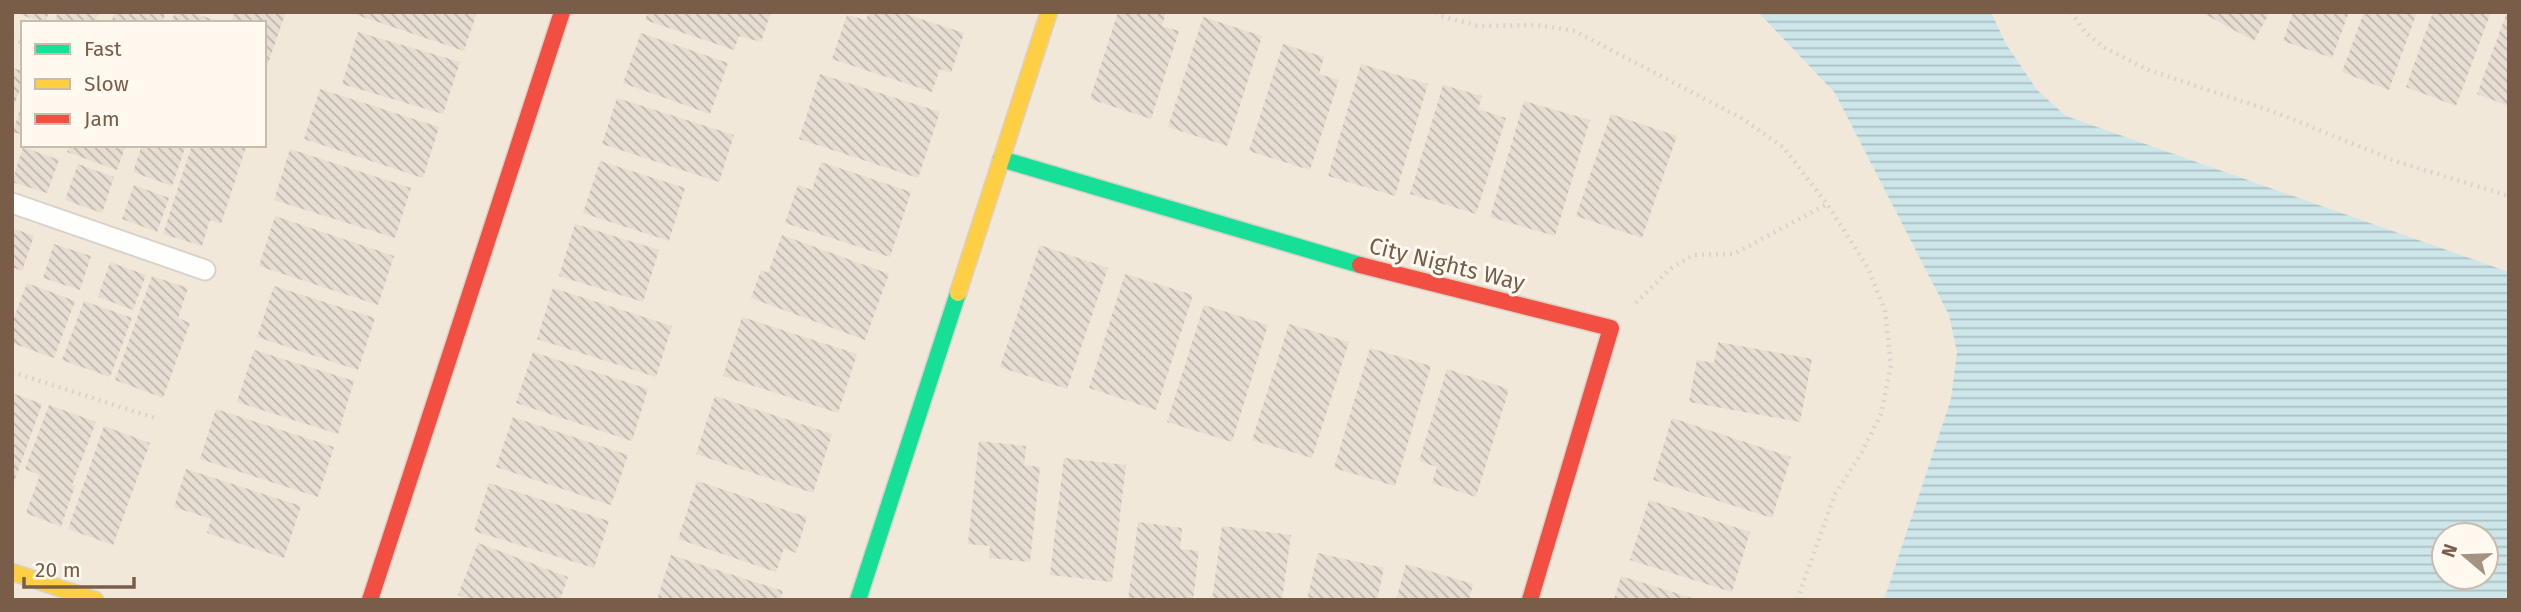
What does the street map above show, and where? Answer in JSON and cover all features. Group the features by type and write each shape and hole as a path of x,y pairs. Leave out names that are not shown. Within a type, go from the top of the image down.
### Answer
{"street":[{"path":"370,600 562,12"},
{"path":"858,600 1049,12"},
{"name":"City Nights Way","path":"1001,159 1379,271 1611,328"},
{"path":"1530,600 1611,328"},
{"path":"12,572 95,600"}],"lane":[{"path":"12,203 205,270"}],"path":[{"path":"1437,12 1441,16 1478,26 1537,25 1575,31 1743,119 1784,148 1826,204 1868,268 1885,311 1891,365 1881,414 1861,454 1835,494 1797,600"},
{"path":"2071,12 2085,32 2103,47 2146,69 2277,113 2395,161 2509,197"},
{"path":"1611,328 1670,269 1693,255 1734,254 1826,204"},
{"path":"12,372 158,419"}],"shaded area":[{"path":"12,12 2509,12 2509,600 12,600"}],"water":[{"path":"1758,12 1991,12 2006,44 2037,90 2066,116 2509,272 2509,600 1884,600 1951,399 1957,352 1949,315 1835,93"}],"building":[{"path":"13,12 49,12 46,21"},
{"path":"58,12 99,12 96,21 55,21"},
{"path":"115,12 166,12 163,21 112,21"},
{"path":"175,12 192,12 217,21 172,21"},
{"path":"234,12 286,12 266,69 266,21 232,21"},
{"path":"348,12 477,12 464,51"},
{"path":"648,12 771,12 761,42 739,36 734,50 645,20"},
{"path":"869,12 899,12 964,33 951,73 940,69 932,92 832,59 847,15 866,20"},
{"path":"1118,12 1166,12 1162,26 1179,31 1151,119 1090,99"},
{"path":"2201,12 2270,12 2254,41"},
{"path":"2293,12 2349,12 2332,58 2283,41"},
{"path":"2364,12 2417,12 2389,90 2342,72"},
{"path":"2433,12 2491,12 2456,106 2406,87"},
{"path":"2509,12 2509,106 2477,94"},
{"path":"1203,17 1262,36 1227,146 1168,127"},
{"path":"358,32 460,62 443,114 342,84"},
{"path":"641,33 728,63 710,114 623,83"},
{"path":"1283,44 1324,57 1319,74 1339,80 1310,170 1249,151"},
{"path":"1361,64 1428,84 1395,196 1328,176"},
{"path":"12,68 21,70 21,87 13,109"},
{"path":"820,74 940,112 918,178 799,139"},
{"path":"1443,85 1482,96 1478,109 1506,118 1476,214 1410,194"},
{"path":"320,89 439,127 423,178 304,139"},
{"path":"617,98 734,135 719,182 602,144"},
{"path":"1524,101 1590,120 1555,236 1490,217"},
{"path":"21,106 21,134 13,132"},
{"path":"1611,114 1677,136 1642,238 1576,216"},
{"path":"23,147 59,160 47,193 12,182"},
{"path":"69,147 125,147 117,170 67,152"},
{"path":"141,147 185,147 172,186 133,172"},
{"path":"191,147 246,147 221,224 210,220 202,246 163,234"},
{"path":"290,149 411,188 395,238 274,200"},
{"path":"600,161 685,188 669,241 583,213"},
{"path":"821,162 911,192 890,257 785,223 798,185 812,190"},
{"path":"78,164 114,177 102,213 65,200"},
{"path":"134,185 169,198 157,232 122,219"},
{"path":"275,216 394,256 378,305 259,266"},
{"path":"575,224 659,250 643,302 559,276"},
{"path":"12,228 34,236 22,271 12,267"},
{"path":"782,235 889,274 865,340 751,298 761,270 768,273"},
{"path":"54,244 91,256 80,290 43,278"},
{"path":"1040,245 1108,268 1067,389 1000,367"},
{"path":"110,262 146,275 133,310 98,297"},
{"path":"1125,274 1193,295 1156,410 1089,388"},
{"path":"152,276 188,288 178,318 190,323 163,398 115,380"},
{"path":"27,283 75,301 54,358 12,343 12,323"},
{"path":"274,286 375,318 358,370 257,337"},
{"path":"553,288 672,326 656,377 537,339"},
{"path":"84,301 132,318 110,377 62,360"},
{"path":"1204,305 1268,325 1232,442 1167,422"},
{"path":"742,317 857,354 838,413 723,376"},
{"path":"1289,324 1349,342 1312,458 1252,440"},
{"path":"1718,342 1812,359 1800,422 1689,402 1697,360 1714,363"},
{"path":"1370,348 1431,366 1395,486 1334,468"},
{"path":"254,350 354,381 338,434 237,402"},
{"path":"533,352 648,389 632,441 516,403"},
{"path":"1447,369 1509,389 1476,497 1432,483 1437,467 1419,461"},
{"path":"12,393 42,404 13,485 12,485"},
{"path":"715,396 832,434 813,493 696,454"},
{"path":"49,405 96,422 72,485 75,486 61,527 26,513 40,475 25,469"},
{"path":"216,409 334,447 318,497 200,459"},
{"path":"513,417 628,455 611,505 496,467"},
{"path":"1672,418 1791,457 1772,518 1653,480"},
{"path":"104,426 150,443 113,545 68,529"},
{"path":"979,441 1026,446 1024,465 1040,467 1030,562 989,558 990,546 968,544"},
{"path":"1064,458 1126,465 1112,582 1050,575"},
{"path":"186,469 301,506 284,558 207,533 211,519 174,507"},
{"path":"697,481 807,517 796,553 784,548 776,572 678,539"},
{"path":"489,483 609,521 594,568 474,531"},
{"path":"1649,500 1750,532 1732,592 1630,560"},
{"path":"1138,522 1182,528 1180,549 1199,551 1193,600 1128,600"},
{"path":"1222,526 1291,535 1282,600 1212,600"},
{"path":"478,543 568,577 560,600 470,600 458,595"},
{"path":"1318,553 1384,568 1377,600 1307,600"},
{"path":"671,555 783,591 780,600 657,600"},
{"path":"1406,564 1473,584 1469,600 1396,600"},
{"path":"1621,576 1695,599 1695,600 1614,600"}],"traffic: fast":[{"path":"1001,159 1360,265"},
{"path":"858,600 958,293"}],"traffic: slow":[{"path":"958,293 1049,12"},
{"path":"12,572 95,600"}],"traffic: jam":[{"path":"370,600 562,12"},
{"path":"1360,265 1611,328 1530,600"}]}
